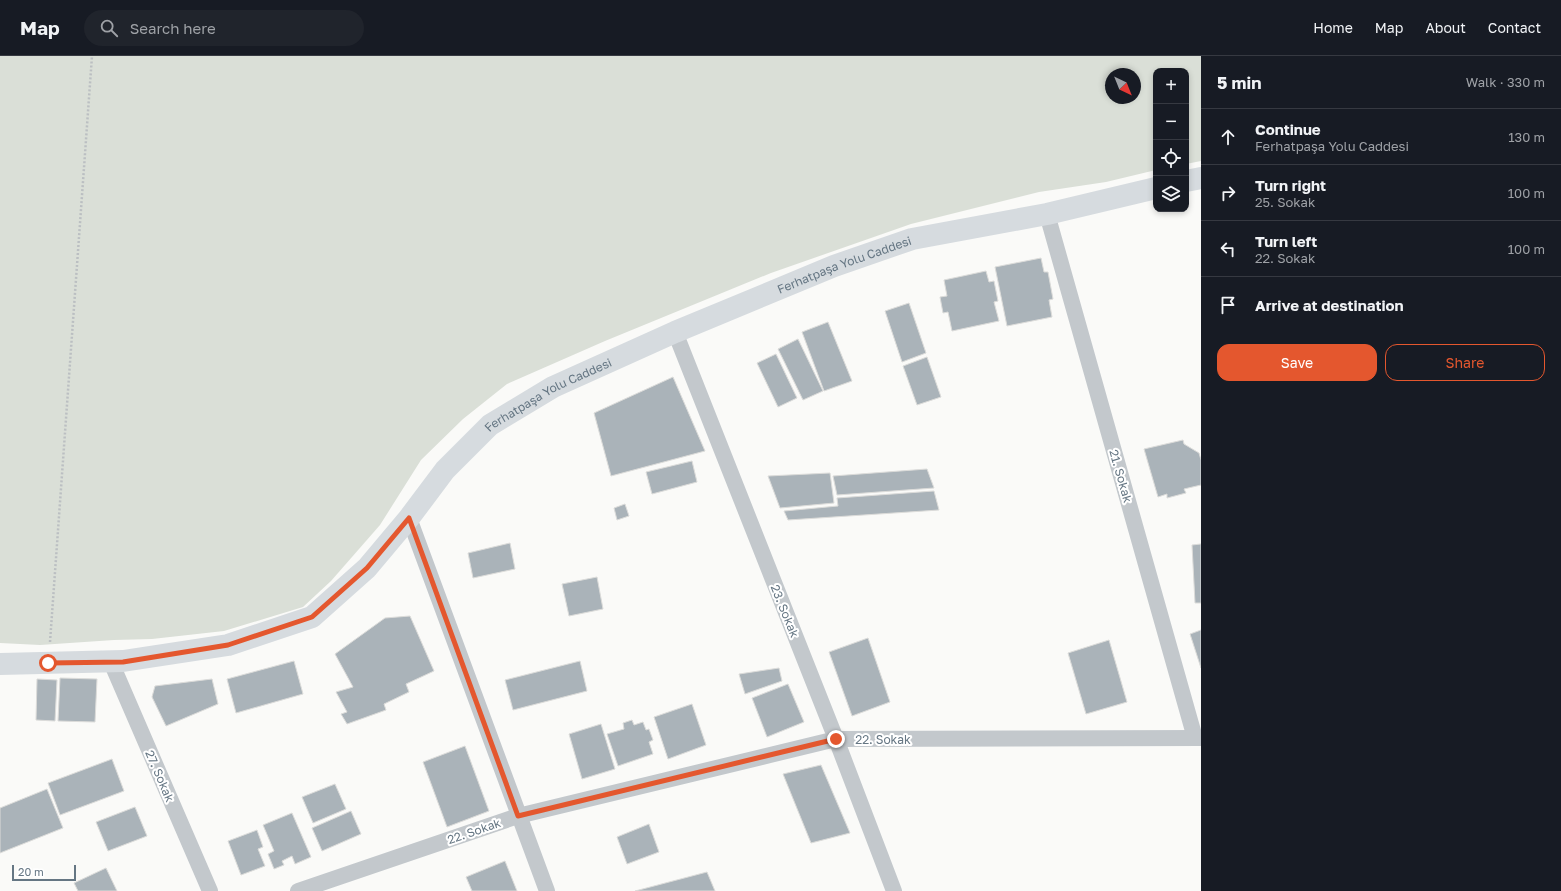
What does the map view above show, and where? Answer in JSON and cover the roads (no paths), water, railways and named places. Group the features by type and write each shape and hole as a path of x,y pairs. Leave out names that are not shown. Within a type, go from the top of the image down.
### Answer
{"main road":[{"path":"1189,180 1201,178"},
{"name":"Ferhatpaşa Yolu Caddesi","path":"0,664 123,662 228,645 312,617 367,568 409,518 445,470 490,425 553,387 675,332 834,266 912,239 1047,214 1153,189"}],"street":[{"name":"21. Sokak","path":"1047,214 1198,738"},
{"name":"23. Sokak","path":"675,332 836,739 894,891"},
{"path":"409,518 547,891"},
{"name":"27. Sokak","path":"111,662 210,891"},
{"name":"22. Sokak","path":"298,891 518,816 836,739 1198,738"}]}
